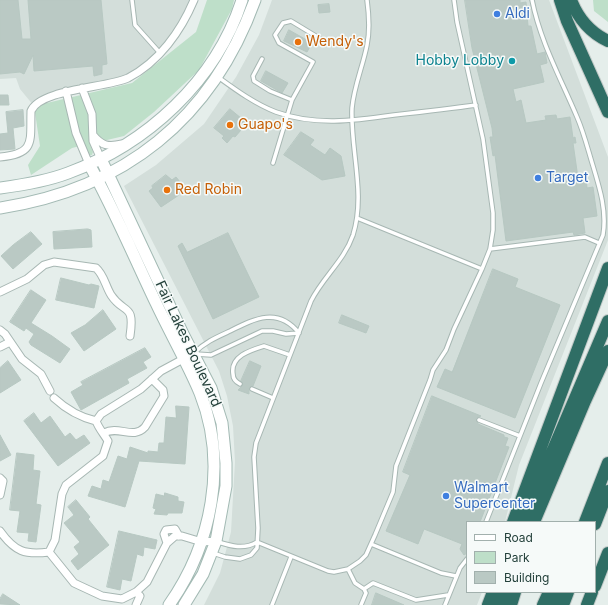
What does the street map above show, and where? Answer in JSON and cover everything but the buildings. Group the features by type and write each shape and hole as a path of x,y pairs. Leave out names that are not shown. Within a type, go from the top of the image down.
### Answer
{"highway":[{"path":"560,0 567,21 608,112"},
{"path":"571,0 583,22 593,32 608,41"},
{"path":"513,521 608,268"},
{"path":"522,521 608,321"},
{"path":"534,521 585,401 608,352"},
{"path":"542,521 574,441 585,401"},
{"path":"587,521 608,464"},
{"path":"588,521 608,491"},
{"path":"596,583 608,553"},
{"path":"483,605 487,593"},
{"path":"488,605 493,593"},
{"path":"500,605 506,593"},
{"path":"511,605 515,593"},
{"path":"543,605 548,593"},
{"path":"553,605 558,593"},
{"path":"563,605 568,593"},
{"path":"587,605 592,593"}],"street":[{"path":"0,157 18,154 28,146 31,138 31,110 34,106 66,91 111,84 144,68 160,54 179,30 194,0"},
{"path":"0,188 68,174 101,159 128,143 162,117 194,86 218,52 242,0"},
{"path":"0,208 54,197 102,177 149,148 172,130 218,77 241,38 255,0"},
{"name":"Fair Lakes Boulevard","path":"82,88 92,114 92,134 101,159 102,177 200,393 212,436 214,480 210,510 202,542 194,564 169,605"},
{"name":"Fair Lakes Boulevard","path":"66,91 76,133 89,164 102,177 194,353 211,388 223,429 226,463 226,486 216,542 203,574 184,605"},
{"path":"92,134 100,144 105,146 128,143"},
{"path":"0,292 27,279 44,265 54,262 96,268 102,275 111,295 130,313 132,320 130,336"},
{"path":"0,330 22,359 41,374 50,390"},
{"path":"0,346 10,342"},
{"path":"96,421 101,414 141,389 161,371 194,353"},
{"path":"104,433 112,429 135,434 142,431 146,427 164,396 163,390 152,379"},
{"path":"54,398 70,411 82,418 96,421"},
{"path":"49,552 55,540 62,494 66,485 103,456 108,441 104,433 99,429 96,421"},
{"path":"0,478 3,481 0,495"},
{"path":"167,543 164,534 166,530 175,529 180,536"},
{"path":"0,531 7,541 28,554 49,552"},
{"path":"49,552 74,583 102,596 122,599 136,592 147,582 167,543 175,536 202,542 216,542"},
{"path":"202,542 212,553"},
{"path":"136,592 140,596 136,605"},
{"path":"122,599 127,605"}],"lane":[{"path":"132,0 135,25 160,54"},
{"path":"212,553 233,558 246,557 254,552 257,542 255,447 260,430 316,293 345,253 357,218 358,194 352,121 355,89 367,44 369,24 367,0"},
{"path":"257,542 328,571 334,572 348,569 360,561 371,544 393,492 396,466 433,370 446,350 490,248 493,230 493,213 483,140 456,22 454,0"},
{"path":"486,521 599,243 604,227 601,190 578,119 540,31 532,0"},
{"path":"273,163 292,100 313,62 279,43 276,35 283,23 291,21 324,41"},
{"path":"262,59 253,76 254,81 270,91 292,100"},
{"path":"218,77 260,104 288,116 318,122 352,121 476,105"},
{"path":"357,218 482,269"},
{"path":"490,248 585,237 599,243"},
{"path":"194,353 203,344 260,318 275,317 291,323 299,333"},
{"path":"194,353 211,355 262,331 273,331 286,334 299,333"},
{"path":"240,384 234,379 232,373 234,362 240,356 264,346 290,355"},
{"path":"252,389 273,398"},
{"path":"50,390 54,398"},
{"path":"479,420 520,436"},
{"path":"216,542 238,547 252,545 257,542"},
{"path":"371,544 441,573 456,576"},
{"path":"272,605 291,557"},
{"path":"445,605 456,576 466,561"},
{"path":"348,569 354,583 364,589 366,593 361,605"},
{"path":"364,589 373,583 416,600 448,595"}],"shaded area":[{"path":"0,0 194,0 168,44 135,74 82,88 34,106 20,89 16,78 0,79"},
{"path":"272,0 549,0 608,157 608,240 519,465 505,521 466,521 466,593 482,593 477,605 204,605 220,573 231,532 235,462 233,426 227,396 219,371 124,186 156,165 204,124 236,77 259,35"}],"green space":[{"path":"207,0 234,0 232,9 199,70 154,112 124,136 90,144 93,152 92,155 89,155 84,145 72,148 31,175 28,165 40,146 34,106 132,83 196,32"},
{"path":"593,0 608,0 608,22 594,11"}],"place":[{"name":"Aldi","path":"497,14"},
{"name":"Wendy's","path":"298,42"},
{"name":"Hobby Lobby","path":"512,61"},
{"name":"Guapo's","path":"230,125"},
{"name":"Target","path":"538,178"},
{"name":"Red Robin","path":"167,190"},
{"name":"Walmart Supercenter","path":"446,496"}]}
